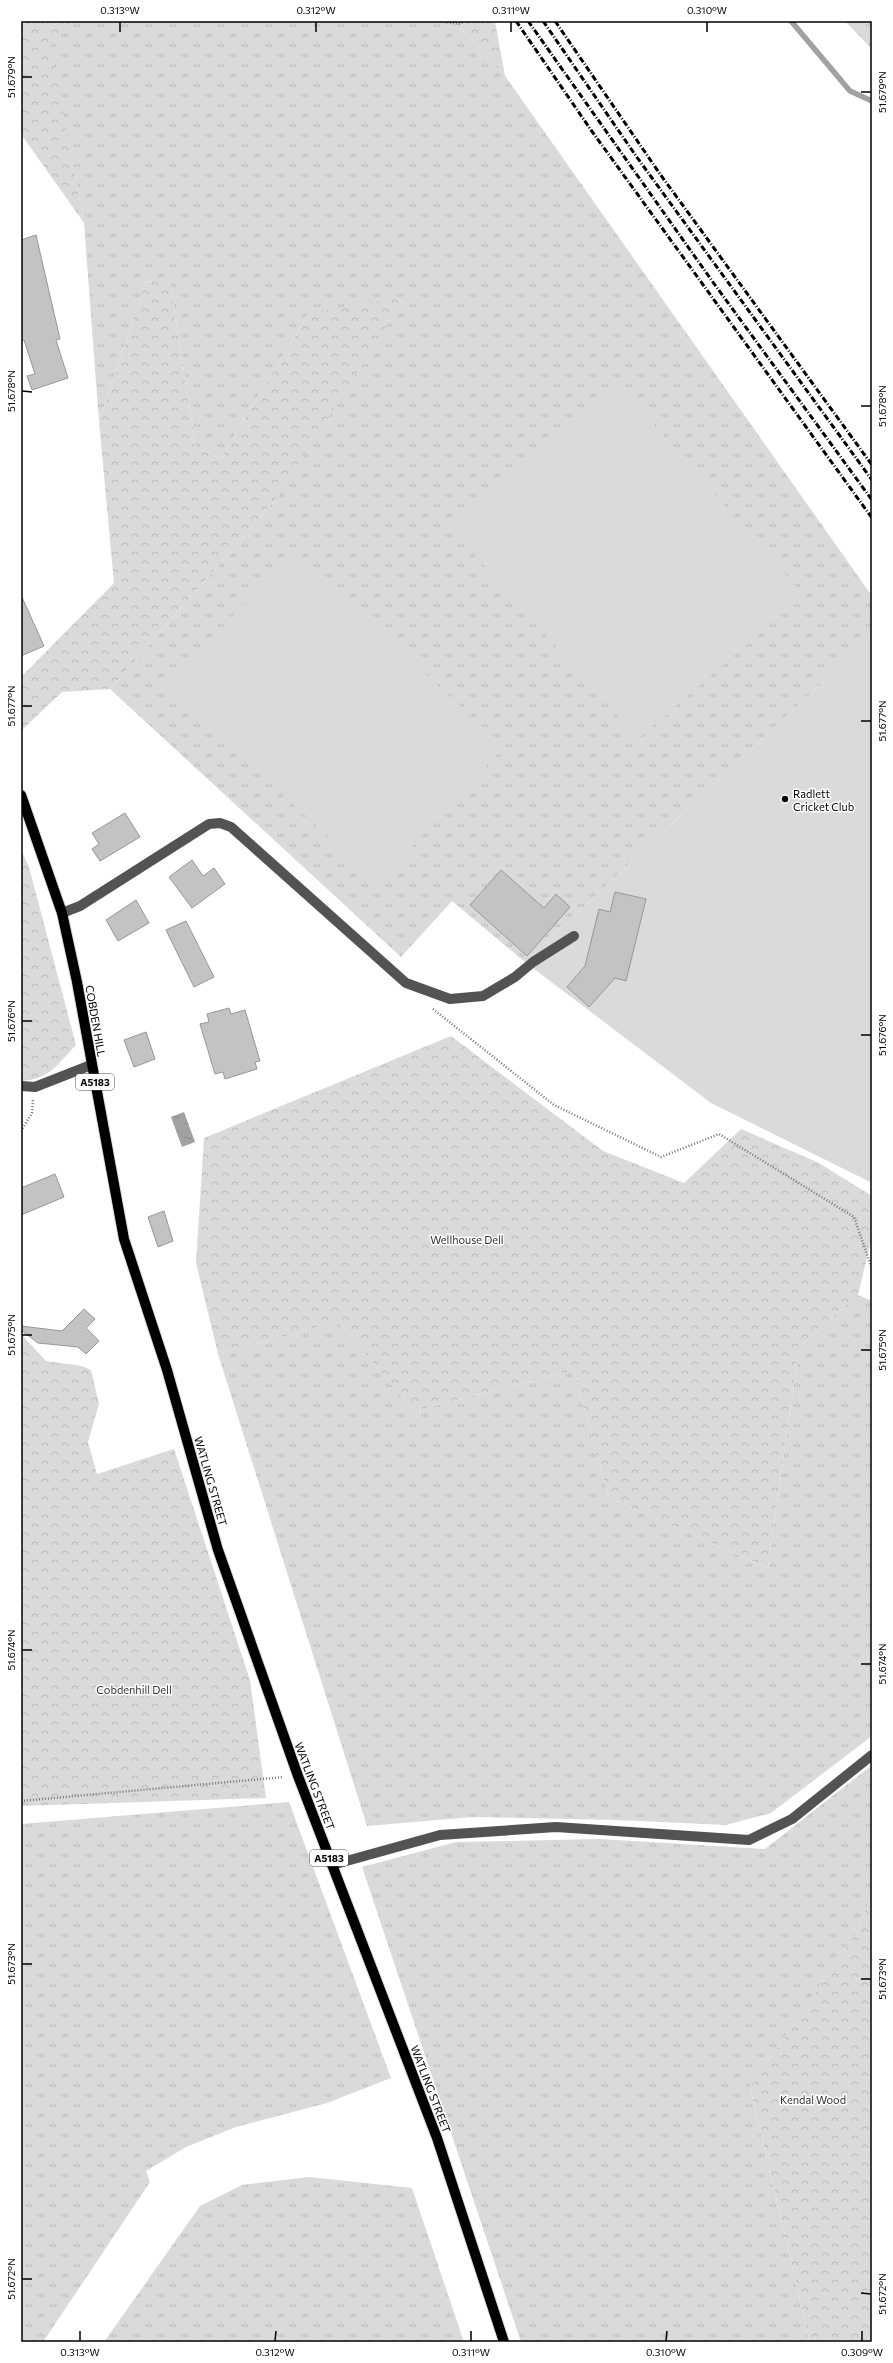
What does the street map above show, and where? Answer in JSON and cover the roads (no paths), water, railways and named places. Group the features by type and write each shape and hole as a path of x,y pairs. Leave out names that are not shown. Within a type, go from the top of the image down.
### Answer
{"main road":[{"name":"COBDEN HILL","path":"21,795 62,913 78,982 124,1239 167,1370"},
{"name":"WATLING STREET","path":"167,1370 218,1550 298,1776 437,2138 504,2342"}],"lane":[{"path":"62,913 80,906 209,824 220,823 231,827 406,983 450,999 483,996 515,977 533,962 574,936"},
{"path":"21,1086 35,1086 92,1066"},
{"path":"332,1865 440,1835 556,1827 749,1840 792,1819 872,1755"}],"water":[{"path":"184,1112 195,1142 182,1147 171,1117"}],"waterway":[{"path":"791,21 850,91 872,101"}],"railway":[{"path":"516,21 591,130 872,518"},
{"path":"528,21 715,285 872,500"},
{"path":"543,21 636,156 872,480"},
{"path":"555,21 660,174 872,465"}],"place":[{"name":"Radlett Cricket Club","path":"785,799"}],"park label":[{"name":"Wellhouse Dell","path":"467,1239"},
{"name":"Cobdenhill Dell","path":"134,1689"},
{"name":"Kendal Wood","path":"813,2099"}]}
